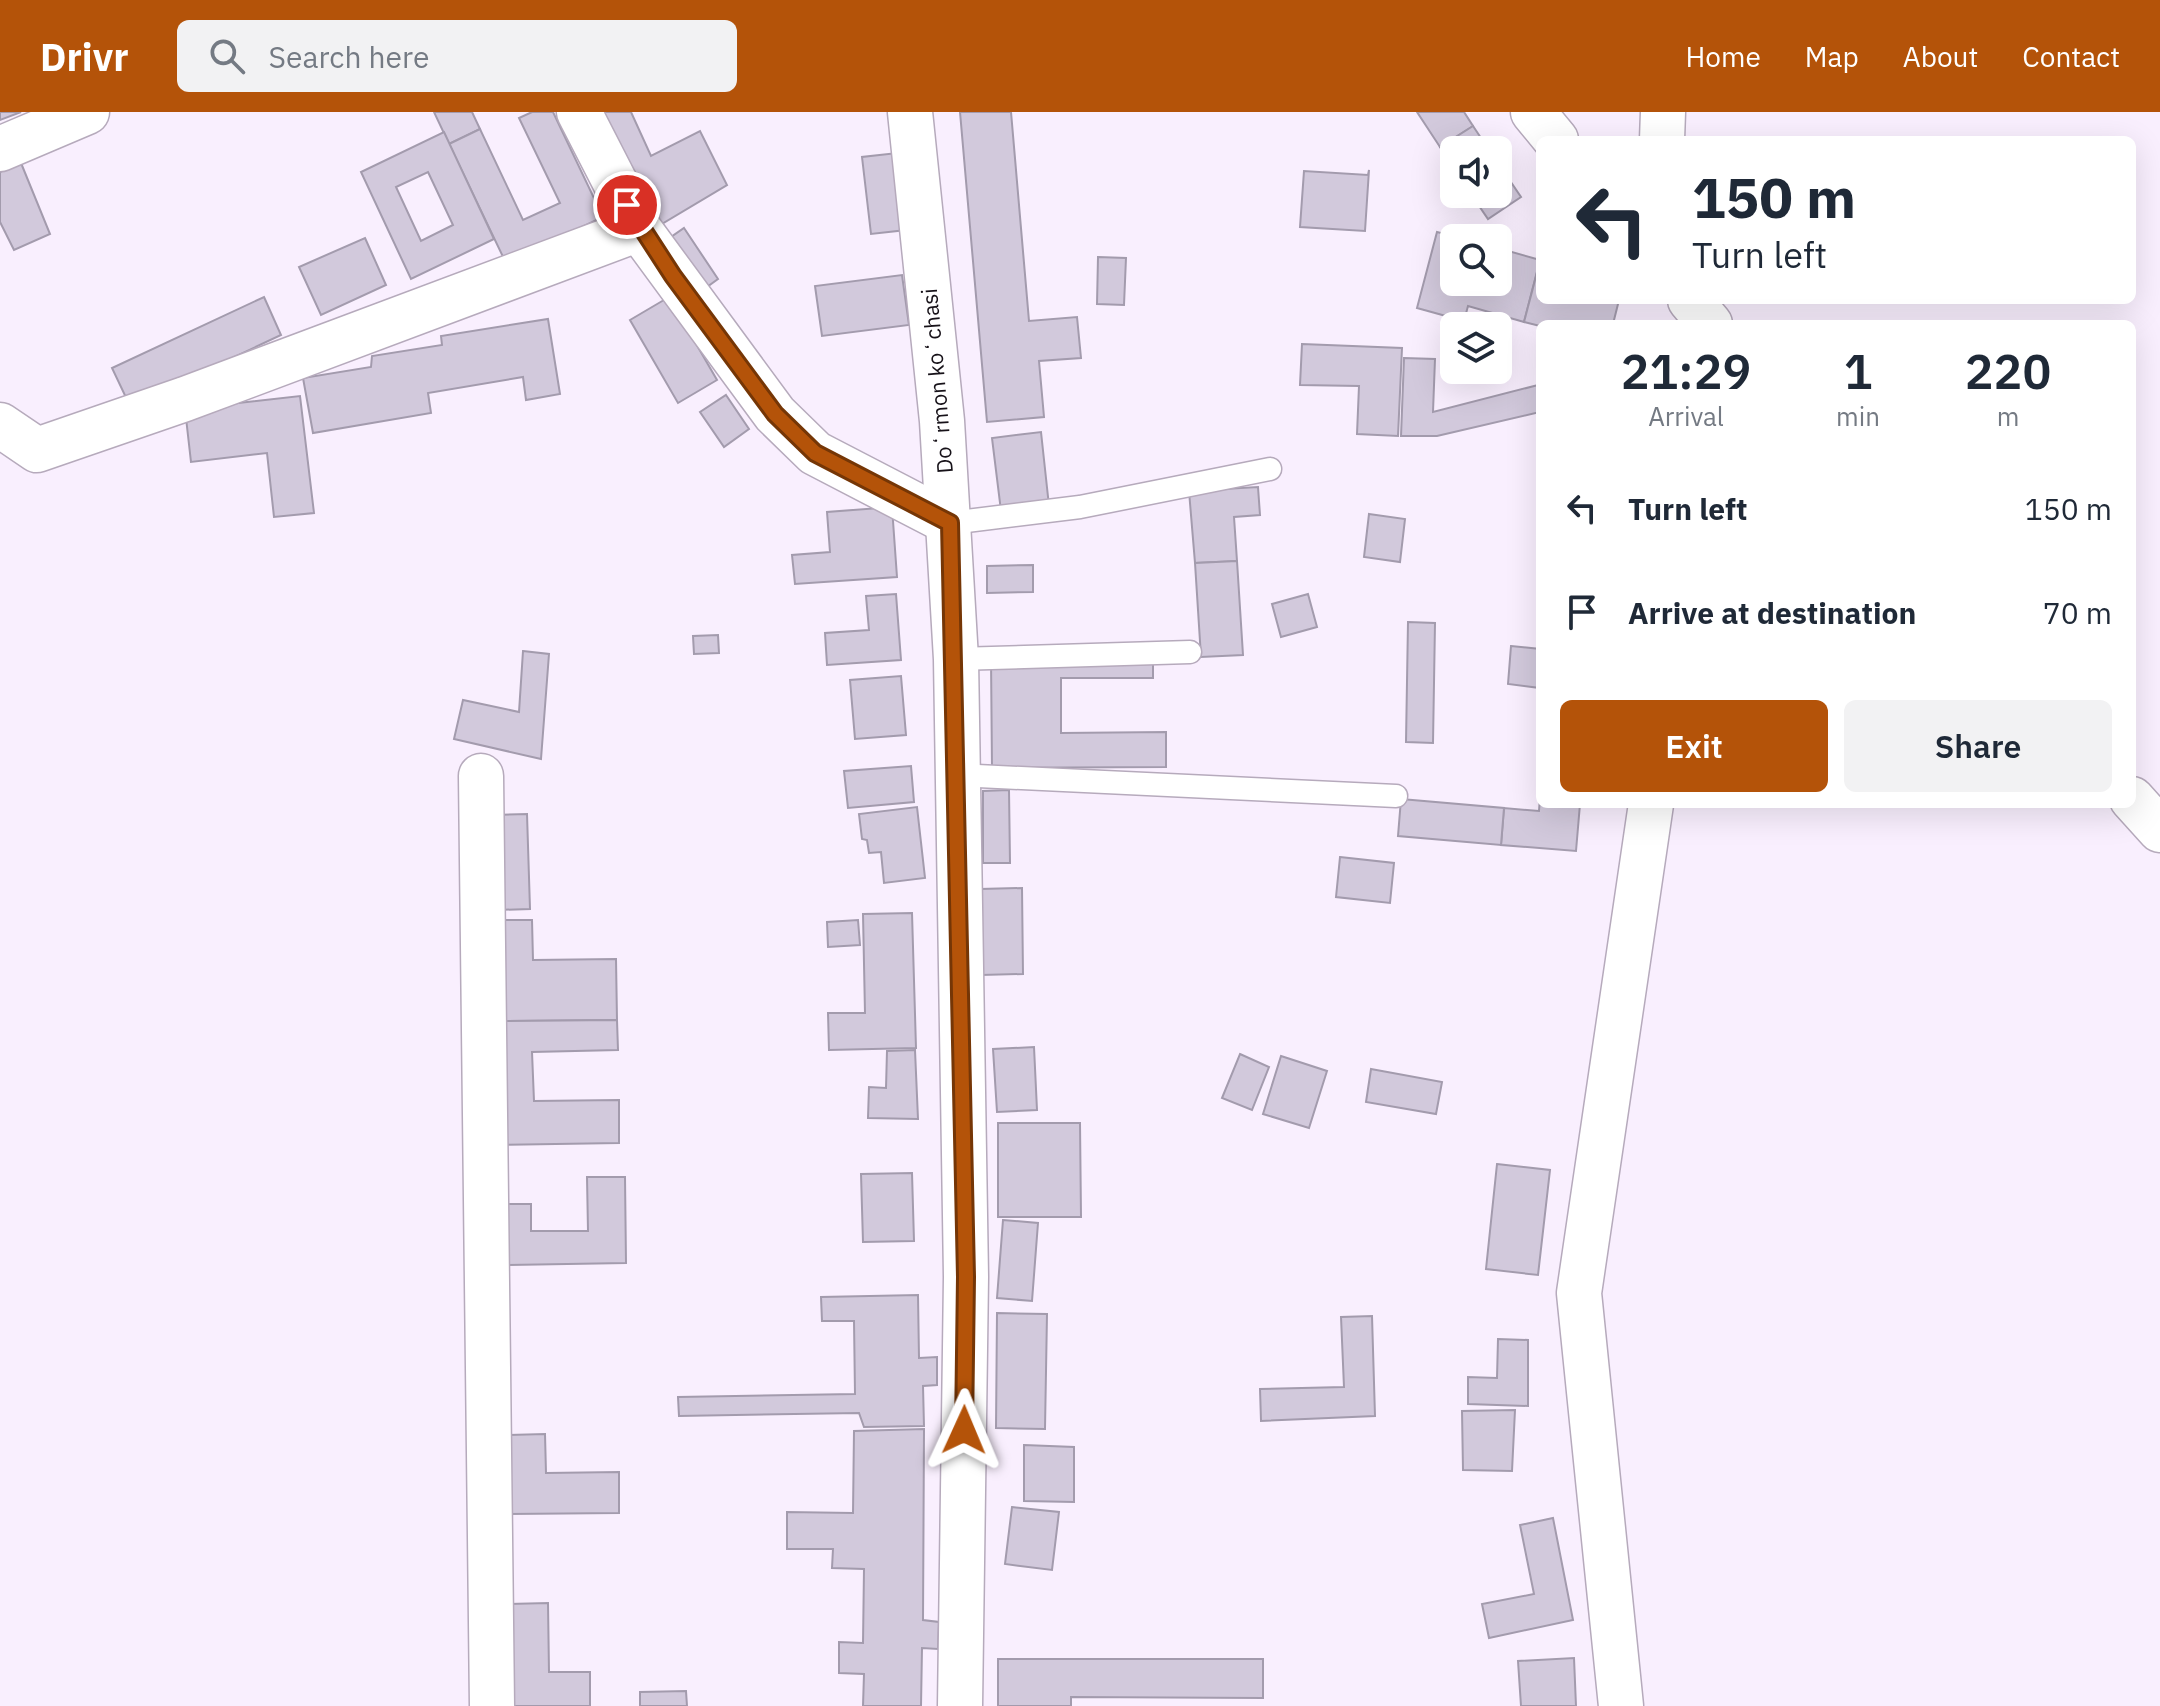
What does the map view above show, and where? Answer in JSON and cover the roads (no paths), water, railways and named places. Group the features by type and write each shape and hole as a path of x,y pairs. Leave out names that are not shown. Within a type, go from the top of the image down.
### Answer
{"street":[{"path":"0,149 87,112"},
{"path":"579,112 639,229 775,414 815,453 950,523"},
{"name":"Doʻrmon koʻchasi","path":"910,112 950,523 956,659 966,1277 960,1706"},
{"path":"1533,112 1553,136"},
{"path":"1662,136 1663,112"},
{"path":"0,425 37,450 185,399 639,229"},
{"path":"1693,304 1707,320"},
{"path":"481,776 492,1706"},
{"path":"2136,803 2160,830"},
{"path":"1621,1706 1579,1293 1650,808"}],"lane":[{"path":"950,523 1080,507 1270,469"},
{"path":"956,659 1190,652"},
{"path":"957,775 1396,796"}]}
